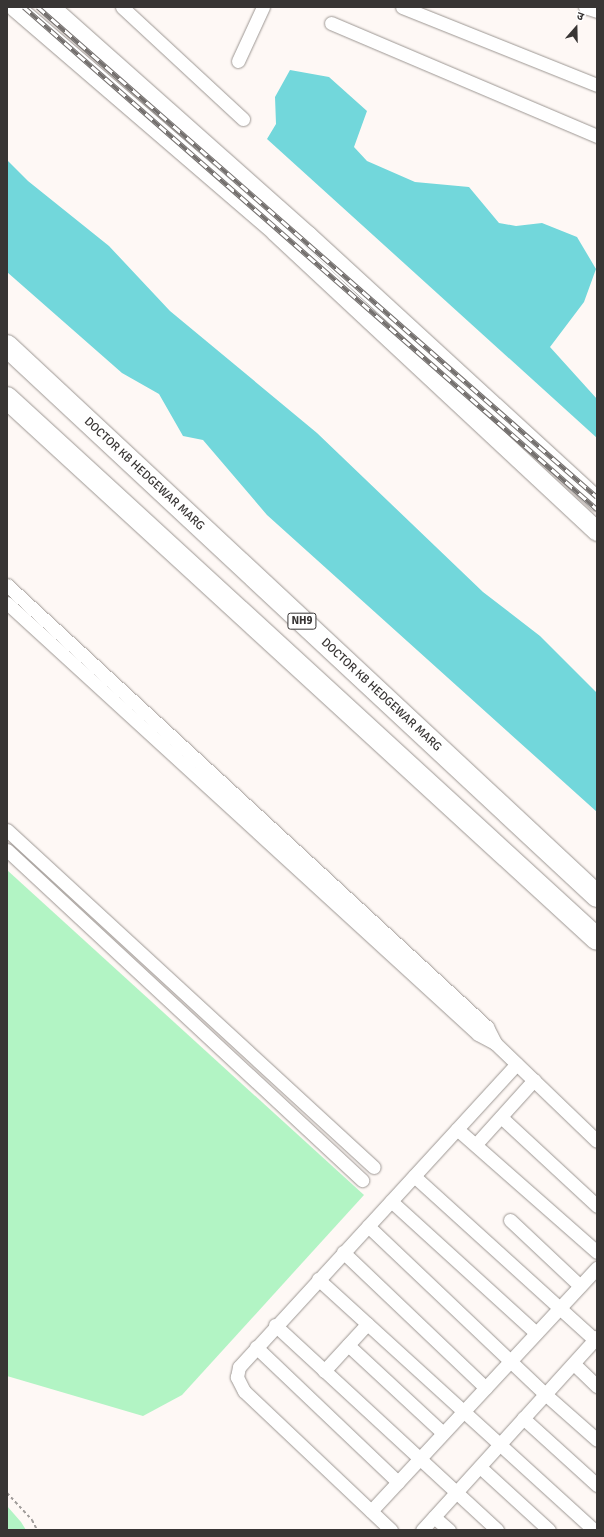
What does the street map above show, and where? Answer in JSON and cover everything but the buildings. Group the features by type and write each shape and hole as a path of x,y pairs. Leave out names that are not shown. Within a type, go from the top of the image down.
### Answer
{"highway":[{"name":"DOCTOR KB HEDGEWAR MARG","path":"7,346 597,896"},
{"path":"7,398 597,939"}],"main road":[{"path":"15,7 275,231 597,532"},
{"path":"50,7 597,501"}],"street":[{"path":"122,7 243,119"},
{"path":"238,61 263,7"},
{"path":"402,7 597,85"},
{"path":"585,7 597,11"},
{"path":"330,23 597,136"},
{"path":"7,585 487,1027 495,1043"},
{"path":"7,604 472,1029 495,1043 597,1141"},
{"path":"7,830 374,1167"},
{"path":"7,850 362,1180"},
{"path":"392,1530 244,1391 237,1377 239,1367 275,1325 517,1064"},
{"path":"477,1143 534,1080"},
{"path":"500,1117 597,1206"},
{"path":"457,1129 477,1143 597,1252"},
{"path":"414,1176 596,1339 544,1394 422,1530"},
{"path":"391,1201 536,1333"},
{"path":"510,1220 580,1286"},
{"path":"368,1226 544,1394 597,1440"},
{"path":"343,1252 486,1388"},
{"path":"371,1511 597,1268"},
{"path":"318,1279 594,1530"},
{"path":"324,1371 367,1324"},
{"path":"275,1325 455,1494 497,1530"},
{"path":"348,1345 444,1433"},
{"path":"256,1347 398,1482"},
{"path":"574,1364 597,1386"},
{"path":"524,1418 597,1486"},
{"path":"480,1467 550,1530"},
{"path":"434,1517 449,1530"}],"path":[{"path":"7,1493 32,1520 38,1530"}],"green space":[{"path":"7,870 364,1195 182,1395 143,1416 7,1376"},
{"path":"7,1506 21,1522 26,1530 7,1530"}],"water":[{"path":"290,70 329,77 367,111 354,147 367,161 415,182 469,187 499,223 516,226 542,223 577,237 596,269 584,302 550,347 597,399 597,438 267,139 276,124 275,97"},
{"path":"7,160 28,181 109,246 170,311 317,433 483,592 540,636 597,693 597,812 267,515 203,440 183,436 159,394 122,373 7,272"}],"railway":[{"path":"24,7 597,509"},
{"path":"38,7 597,497"}]}
